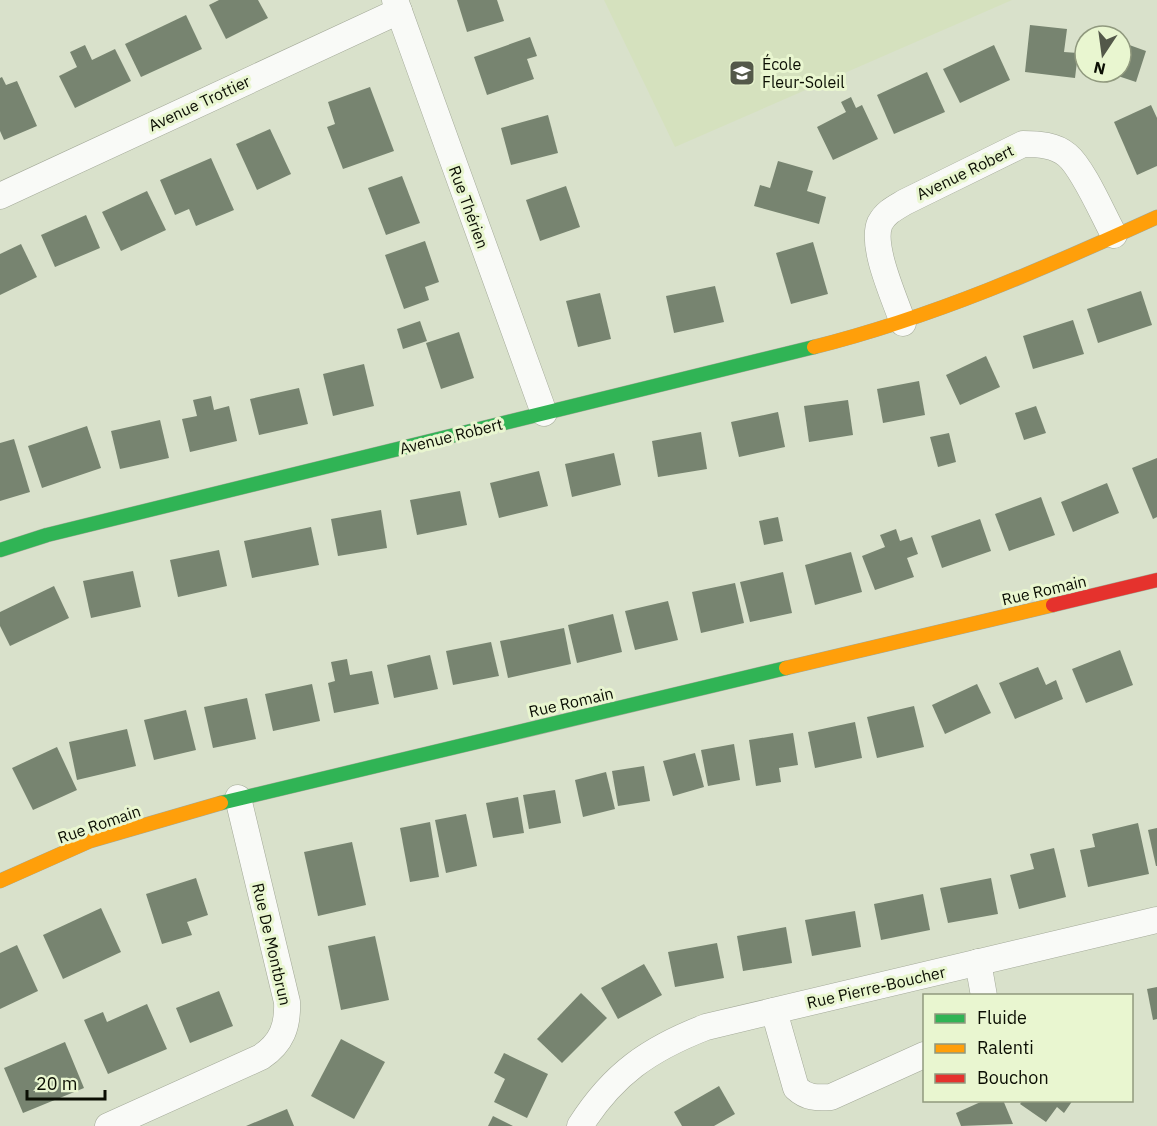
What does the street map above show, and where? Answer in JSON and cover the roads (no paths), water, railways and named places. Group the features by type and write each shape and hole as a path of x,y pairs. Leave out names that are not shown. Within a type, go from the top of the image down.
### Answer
{"street":[{"name":"Avenue Trottier","path":"0,196 397,5"},
{"name":"Rue Thérien","path":"397,5 544,413"},
{"name":"Avenue Robert","path":"903,322 880,255 878,240 880,225 888,212 1023,144 1040,144 1068,155 1114,235"},
{"name":"Avenue Robert","path":"0,550 58,532 903,322 1041,270 1157,216"},
{"name":"Rue Romain","path":"0,881 90,841 238,798 1157,579"},
{"name":"Rue De Montbrun","path":"108,1126 261,1057 274,1048 284,1033 287,1002 238,798"},
{"name":"Rue Pierre-Boucher","path":"580,1126 614,1081 634,1062 706,1027 1157,920"},
{"path":"978,962 984,994"},
{"path":"774,1011 796,1088 803,1095 815,1098 831,1097 923,1055"}],"place":[{"name":"École Fleur-Soleil","path":"742,73"}]}
